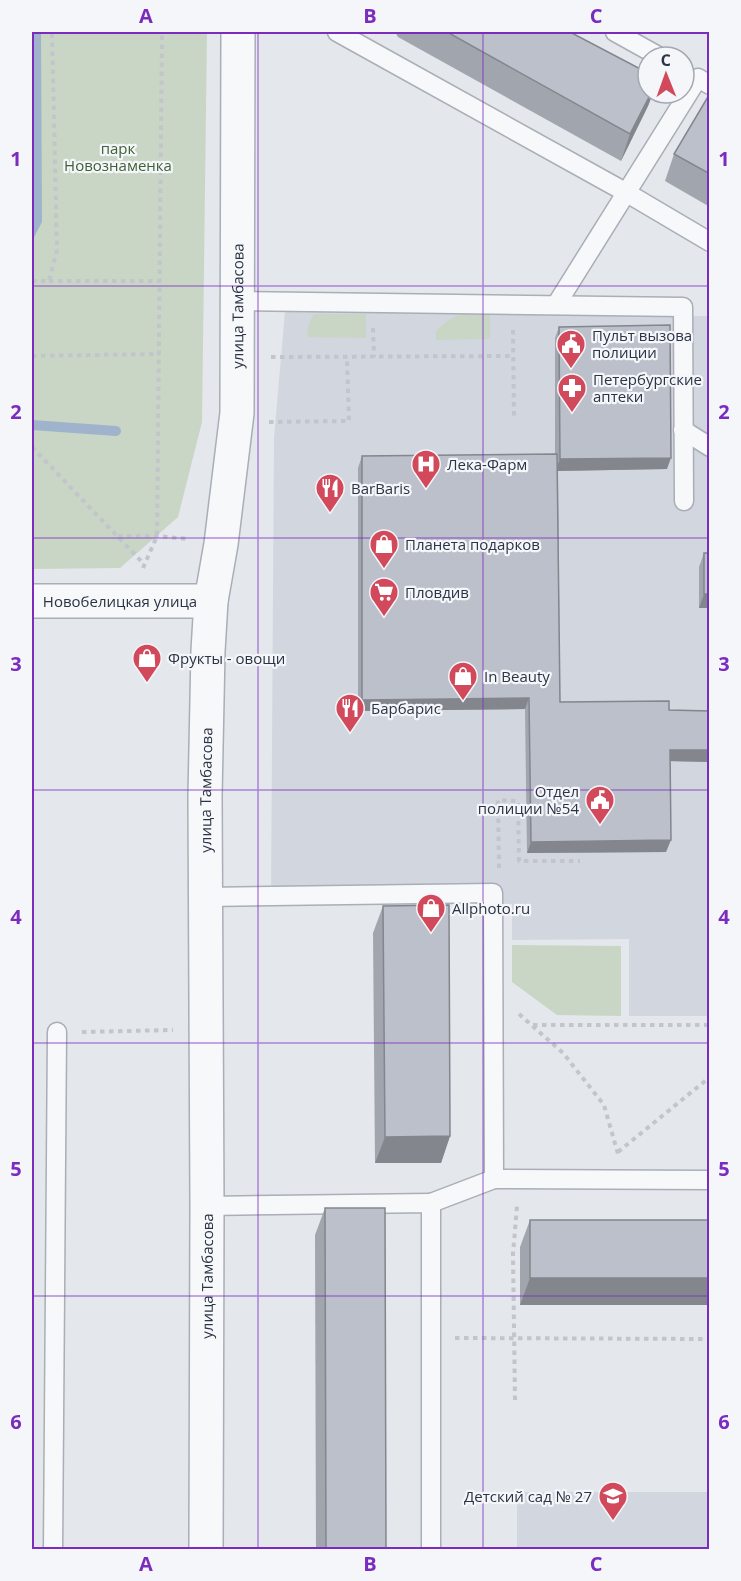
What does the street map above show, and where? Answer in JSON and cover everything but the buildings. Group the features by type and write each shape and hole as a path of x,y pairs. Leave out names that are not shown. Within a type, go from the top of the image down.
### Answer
{"street":[{"name":"улица Тамбасова","path":"206,1550 206,734 211,600 221,544 237,413 238,32"},
{"name":"Новобелицкая улица","path":"32,601 211,600"}],"lane":[{"path":"337,32 627,193 710,242"},
{"path":"615,32 644,38"},
{"path":"556,305 697,78"},
{"path":"237,301 683,307 684,501"},
{"path":"683,430 710,447"},
{"path":"205,897 493,893 494,1179"},
{"path":"53,1550 57,1032"},
{"path":"207,1206 431,1203 494,1179 710,1180"},
{"path":"431,1203 431,1550"}],"path":[{"path":"49,281 57,250 52,32"},
{"path":"143,575 144,564 158,536 162,32"},
{"path":"32,281 160,281"},
{"path":"512,305 514,420"},
{"path":"32,356 159,354"},
{"path":"268,357 513,356"},
{"path":"266,422 349,421 347,358"},
{"path":"32,447 144,564"},
{"path":"117,536 158,536 189,540"},
{"path":"499,876 498,800 518,801 519,861 580,861"},
{"path":"493,992 563,1053 604,1105 625,1179"},
{"path":"532,1025 710,1025"},
{"path":"57,1032 178,1030"},
{"path":"618,1152 710,1077"},
{"path":"515,1400 513,1254 519,1179"},
{"path":"431,1338 710,1339"}],"shaded area":[{"path":"285,312 709,316 709,1016 629,1016 629,939 512,940 512,904 271,904 274,438"},
{"name":"Детский сад № 27","path":"517,1492 709,1492 709,1549 517,1549"}],"green space":[{"name":"парк Новознаменка","path":"32,32 207,32 202,422 178,517 120,568 32,569"},
{"path":"490,311 490,339 436,340 436,331 449,320 467,313"},
{"path":"314,314 366,314 366,338 308,337 308,325"},
{"path":"512,945 621,946 621,1016 557,1015 512,982"}],"water":[{"path":"32,32 41,32 42,222 32,241"}],"waterway":[{"path":"32,425 116,431"}],"place":[{"name":"Пульт вызова полиции","path":"571,370"},
{"name":"Петербургские аптеки","path":"572,414"},
{"name":"Лека-Фарм","path":"426,490"},
{"name":"BarBaris","path":"330,514"},
{"name":"Планета подарков","path":"384,570"},
{"name":"Пловдив","path":"384,618"},
{"name":"Фрукты - овощи","path":"147,684"},
{"name":"In Beauty","path":"463,702"},
{"name":"Барбарис","path":"350,734"},
{"name":"Отдел полиции №54","path":"600,826"},
{"name":"Allphoto.ru","path":"431,934"},
{"name":"Детский сад № 27","path":"613,1522"}]}
